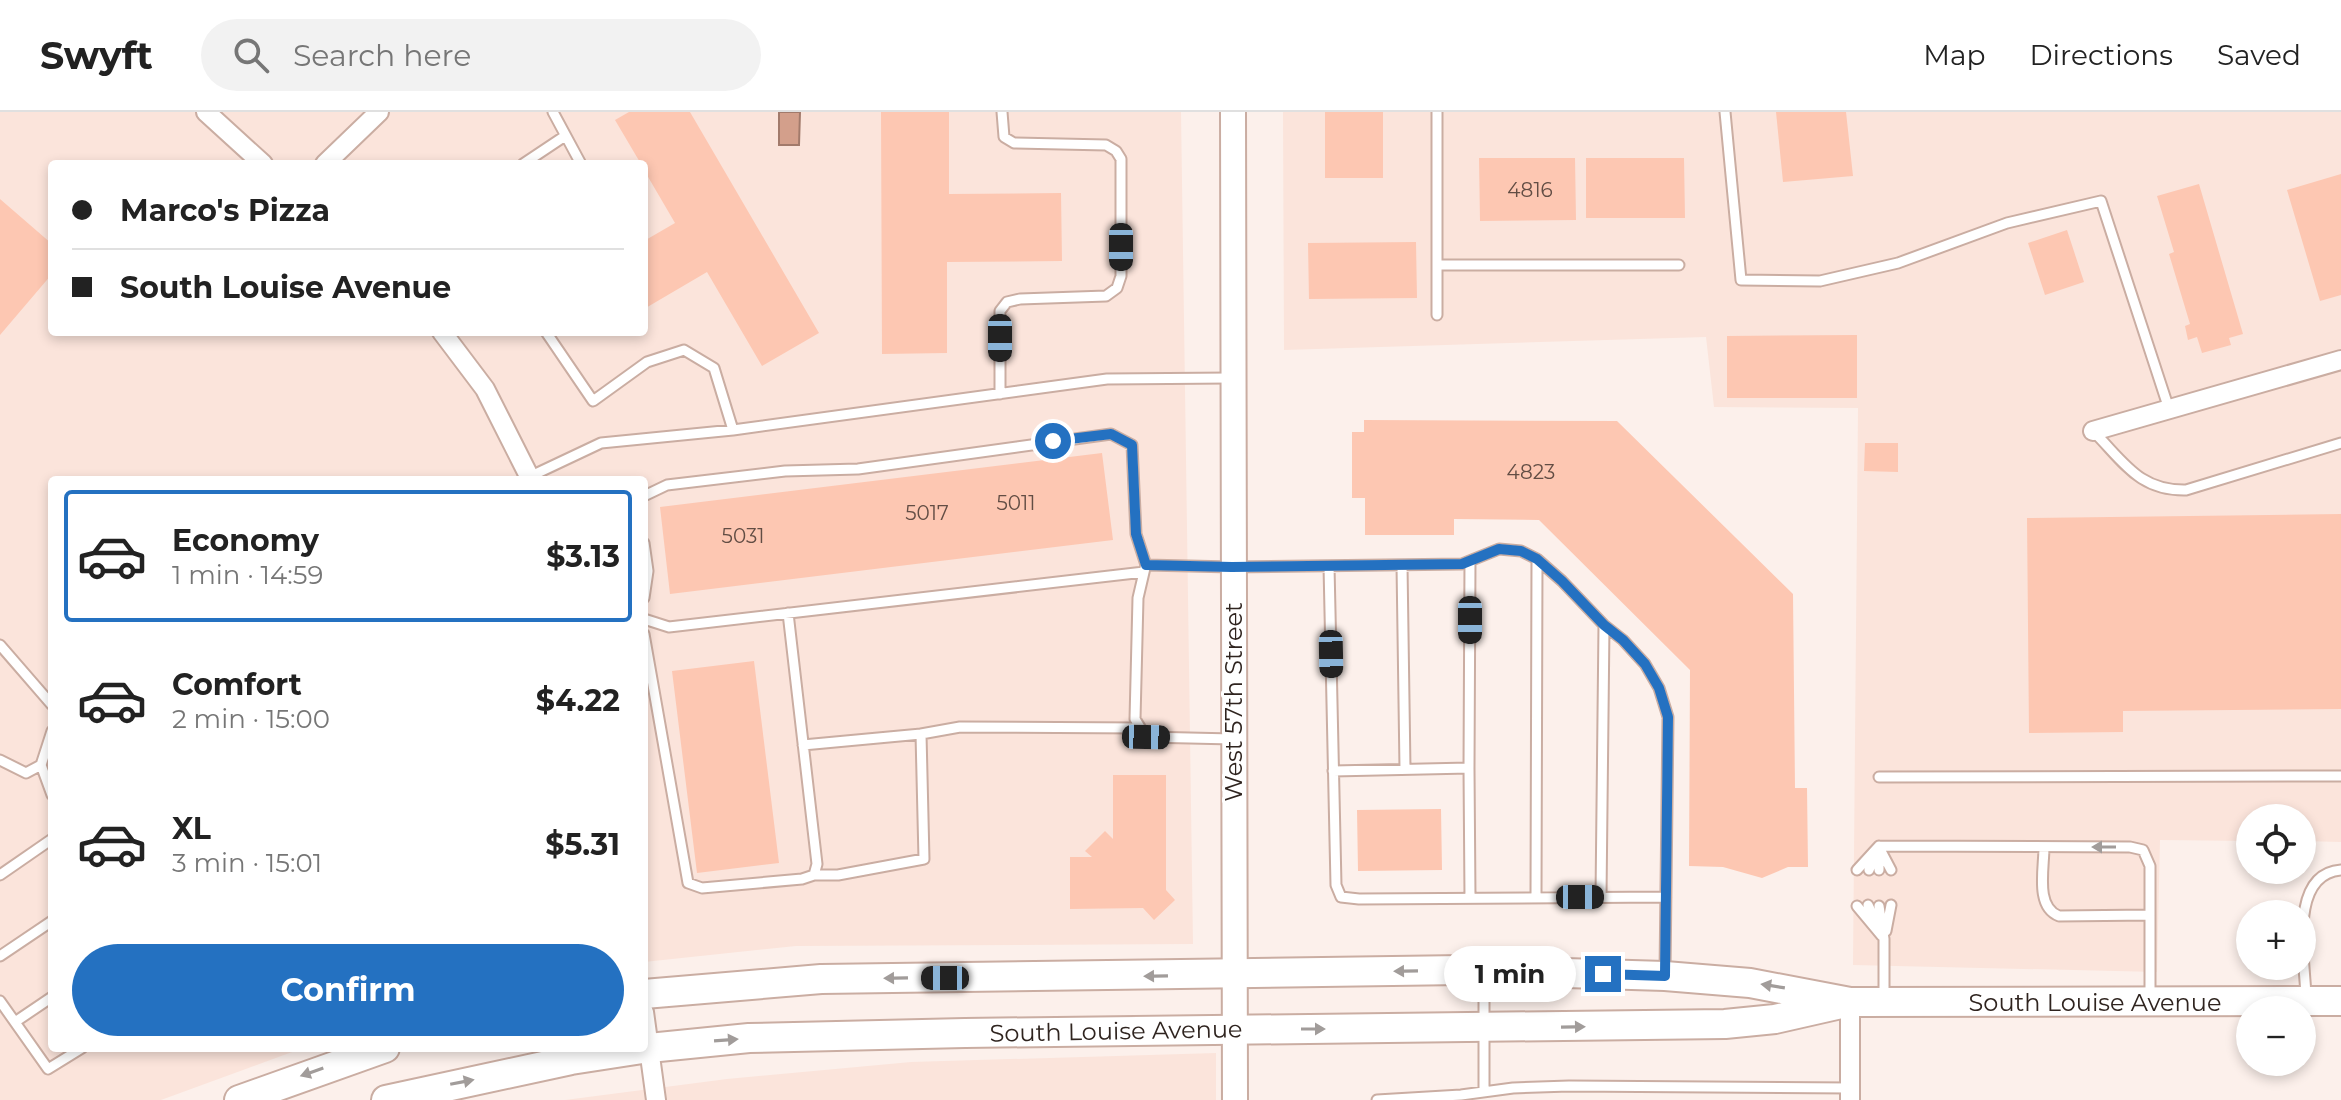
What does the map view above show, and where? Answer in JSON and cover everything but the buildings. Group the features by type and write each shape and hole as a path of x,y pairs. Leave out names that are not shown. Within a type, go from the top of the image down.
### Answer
{"main road":[{"name":"West 57th Street","path":"1233,112 1235,1100"},
{"name":"South Louise Avenue","path":"648,994 821,979 1484,971 1665,976 1785,988 1850,1002 2236,1001"},
{"name":"South Louise Avenue","path":"2316,1001 2341,1001"},
{"name":"South Louise Avenue","path":"649,1048 749,1038 1725,1024 1775,1019 1850,1002"},
{"path":"239,1100 374,1052"},
{"name":"South Louise Avenue","path":"386,1100 625,1052"}],"street":[{"path":"206,112 259,160"},
{"path":"329,160 379,112"},
{"path":"445,336 485,389 529,476"},
{"path":"2093,431 2341,360"},
{"path":"1850,1002 1850,1094"},
{"path":"648,1041 656,1100"}],"lane":[{"path":"553,112 579,160"},
{"path":"1000,394 1000,311 1007,302 1106,296 1117,288 1121,276 1121,159 1116,151 1106,145 1014,143 1004,137 1002,112"},
{"path":"1437,112 1437,315"},
{"path":"1725,112 1741,280 1820,281 1898,263 2007,223 2101,201 2169,409"},
{"path":"529,160 565,136"},
{"path":"1437,265 1679,265"},
{"path":"549,336 593,401 647,362 684,350 714,368 733,430"},
{"path":"534,476 601,443 733,430 1107,379 1232,378"},
{"path":"2093,431 2133,472 2149,485 2165,490 2186,490 2341,443"},
{"path":"648,494 667,485 785,471 858,469 1111,434 1132,445 1136,534 1145,568 1138,598 1135,719 1146,737 1233,739"},
{"path":"648,620 669,627 1145,568 1462,564 1499,549 1521,551 1537,559 1623,640 1645,664 1659,688 1668,717 1665,976"},
{"path":"1536,897 1537,559"},
{"path":"1470,561 1470,898"},
{"path":"1402,565 1405,769"},
{"path":"1329,566 1336,885 1341,897 1666,897"},
{"path":"788,613 817,864 814,875"},
{"path":"1601,897 1604,625"},
{"path":"0,645 48,700"},
{"path":"648,657 688,883 702,888 838,875 924,859 921,734"},
{"path":"803,745 921,734 960,727 1140,728"},
{"path":"48,743 41,765 48,784"},
{"path":"0,760 26,773 41,765"},
{"path":"1333,771 1469,768"},
{"path":"1879,777 2341,776"},
{"path":"0,875 48,842"},
{"path":"1879,846 1891,870"},
{"path":"1874,870 1879,846"},
{"path":"1857,870 1879,846 2130,847 2143,850 2150,866 2150,1001"},
{"path":"2044,847 2044,904 2049,912 2059,916 2150,915"},
{"path":"2306,996 2304,907 2311,886 2322,874 2341,870"},
{"path":"1874,905 1884,939"},
{"path":"1884,1002 1884,939 1891,905"},
{"path":"1857,906 1884,939"},
{"path":"0,956 48,924"},
{"path":"1484,971 1484,1092"},
{"path":"15,1022 48,1000"},
{"path":"0,1001 48,1069 76,1052"},
{"path":"1377,1100 1569,1086 1850,1094"}],"shaded area":[{"path":"0,112 1181,112 1193,944 796,946 648,962 648,476 48,476 48,1052 292,1052 161,1100 0,1100"},
{"path":"779,112 800,112 799,145 779,145"},
{"path":"1283,112 2341,112 2341,842 2316,841 2316,804 2236,804 2236,841 2160,840 2157,972 1853,965 1858,408 1714,407 1706,337 1284,350"},
{"path":"1216,1053 1216,1100 565,1100 727,1079 911,1062"}],"route":[{"path":"1053,441 1111,434 1132,445 1136,534 1146,565 1462,564 1499,549 1521,551 1537,559 1623,640 1645,664 1659,688 1668,717 1665,976 1603,974"}]}
